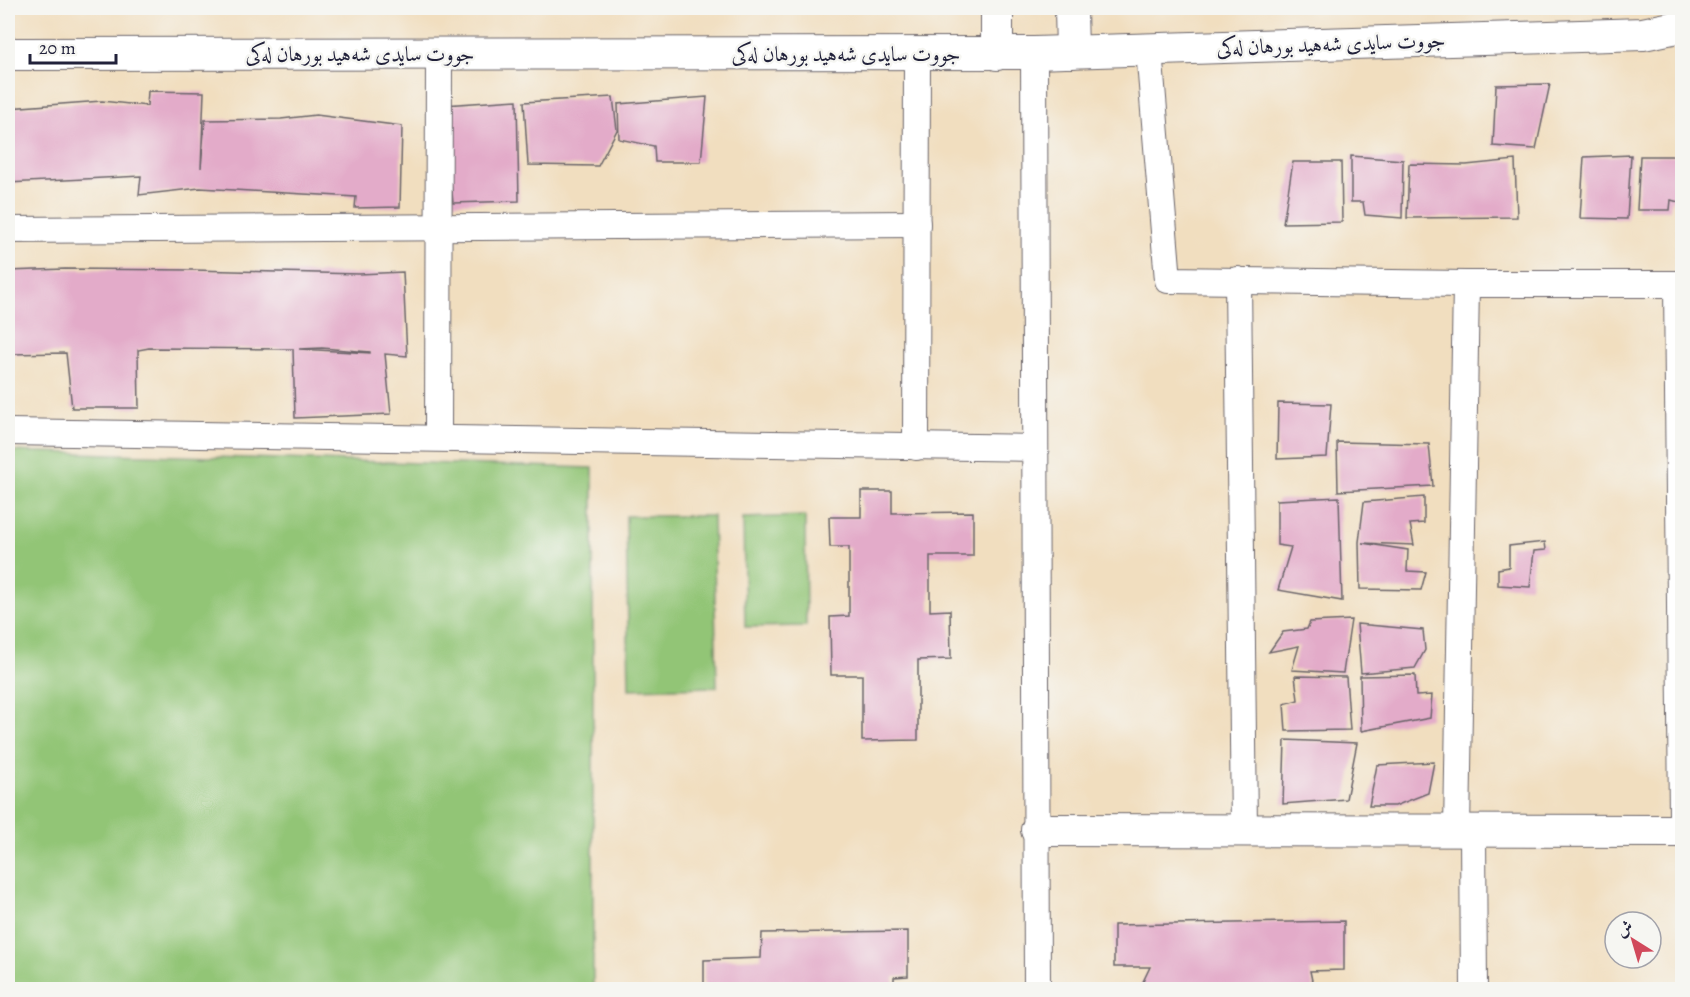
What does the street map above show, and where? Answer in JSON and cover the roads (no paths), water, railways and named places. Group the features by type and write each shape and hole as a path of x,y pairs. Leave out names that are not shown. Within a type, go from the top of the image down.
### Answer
{"street":[{"path":"997,8 997,54"},
{"path":"1071,8 1072,52"},
{"name":"جووت سایدی شەهید بورهان لەکی","path":"8,54 1034,54 1643,34 1683,26"},
{"path":"1149,50 1168,280 1680,284 1683,819"},
{"path":"438,437 439,54"},
{"path":"916,447 917,54"},
{"path":"1034,54 1037,990"},
{"path":"8,230 917,224"},
{"path":"1238,280 1244,830"},
{"path":"1466,284 1465,831 1474,990"},
{"path":"8,432 1035,448"},
{"path":"1036,830 1683,831"}]}
